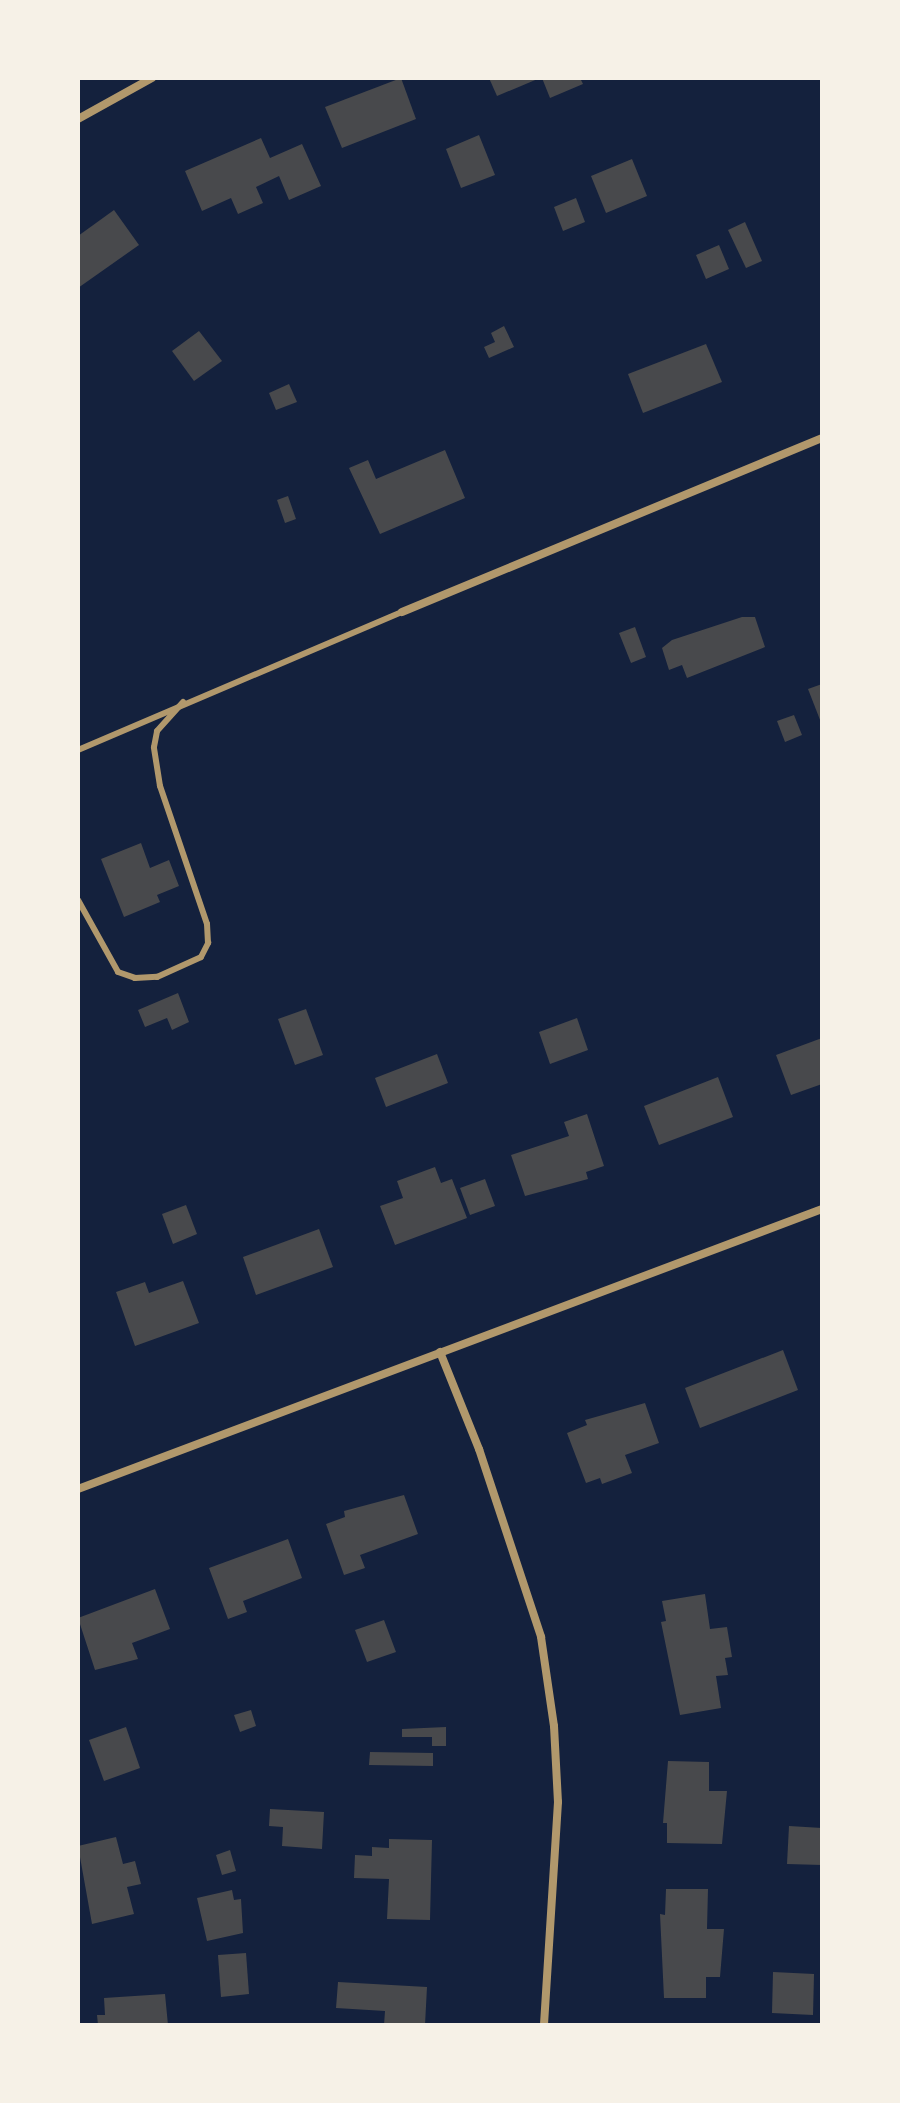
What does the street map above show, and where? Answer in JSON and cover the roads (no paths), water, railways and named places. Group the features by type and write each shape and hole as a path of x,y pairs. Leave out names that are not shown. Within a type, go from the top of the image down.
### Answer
{"street":[{"path":"78,119 152,78"},
{"path":"402,612 822,438"},
{"path":"78,1489 822,1209"},
{"path":"440,1352 479,1449 541,1637 554,1726 558,1802 544,2025"}],"lane":[{"path":"78,750 183,702 402,612"},
{"path":"78,900 118,972 135,978 157,977 201,957 208,943 207,924 160,786 154,747 157,731 183,702"}]}
